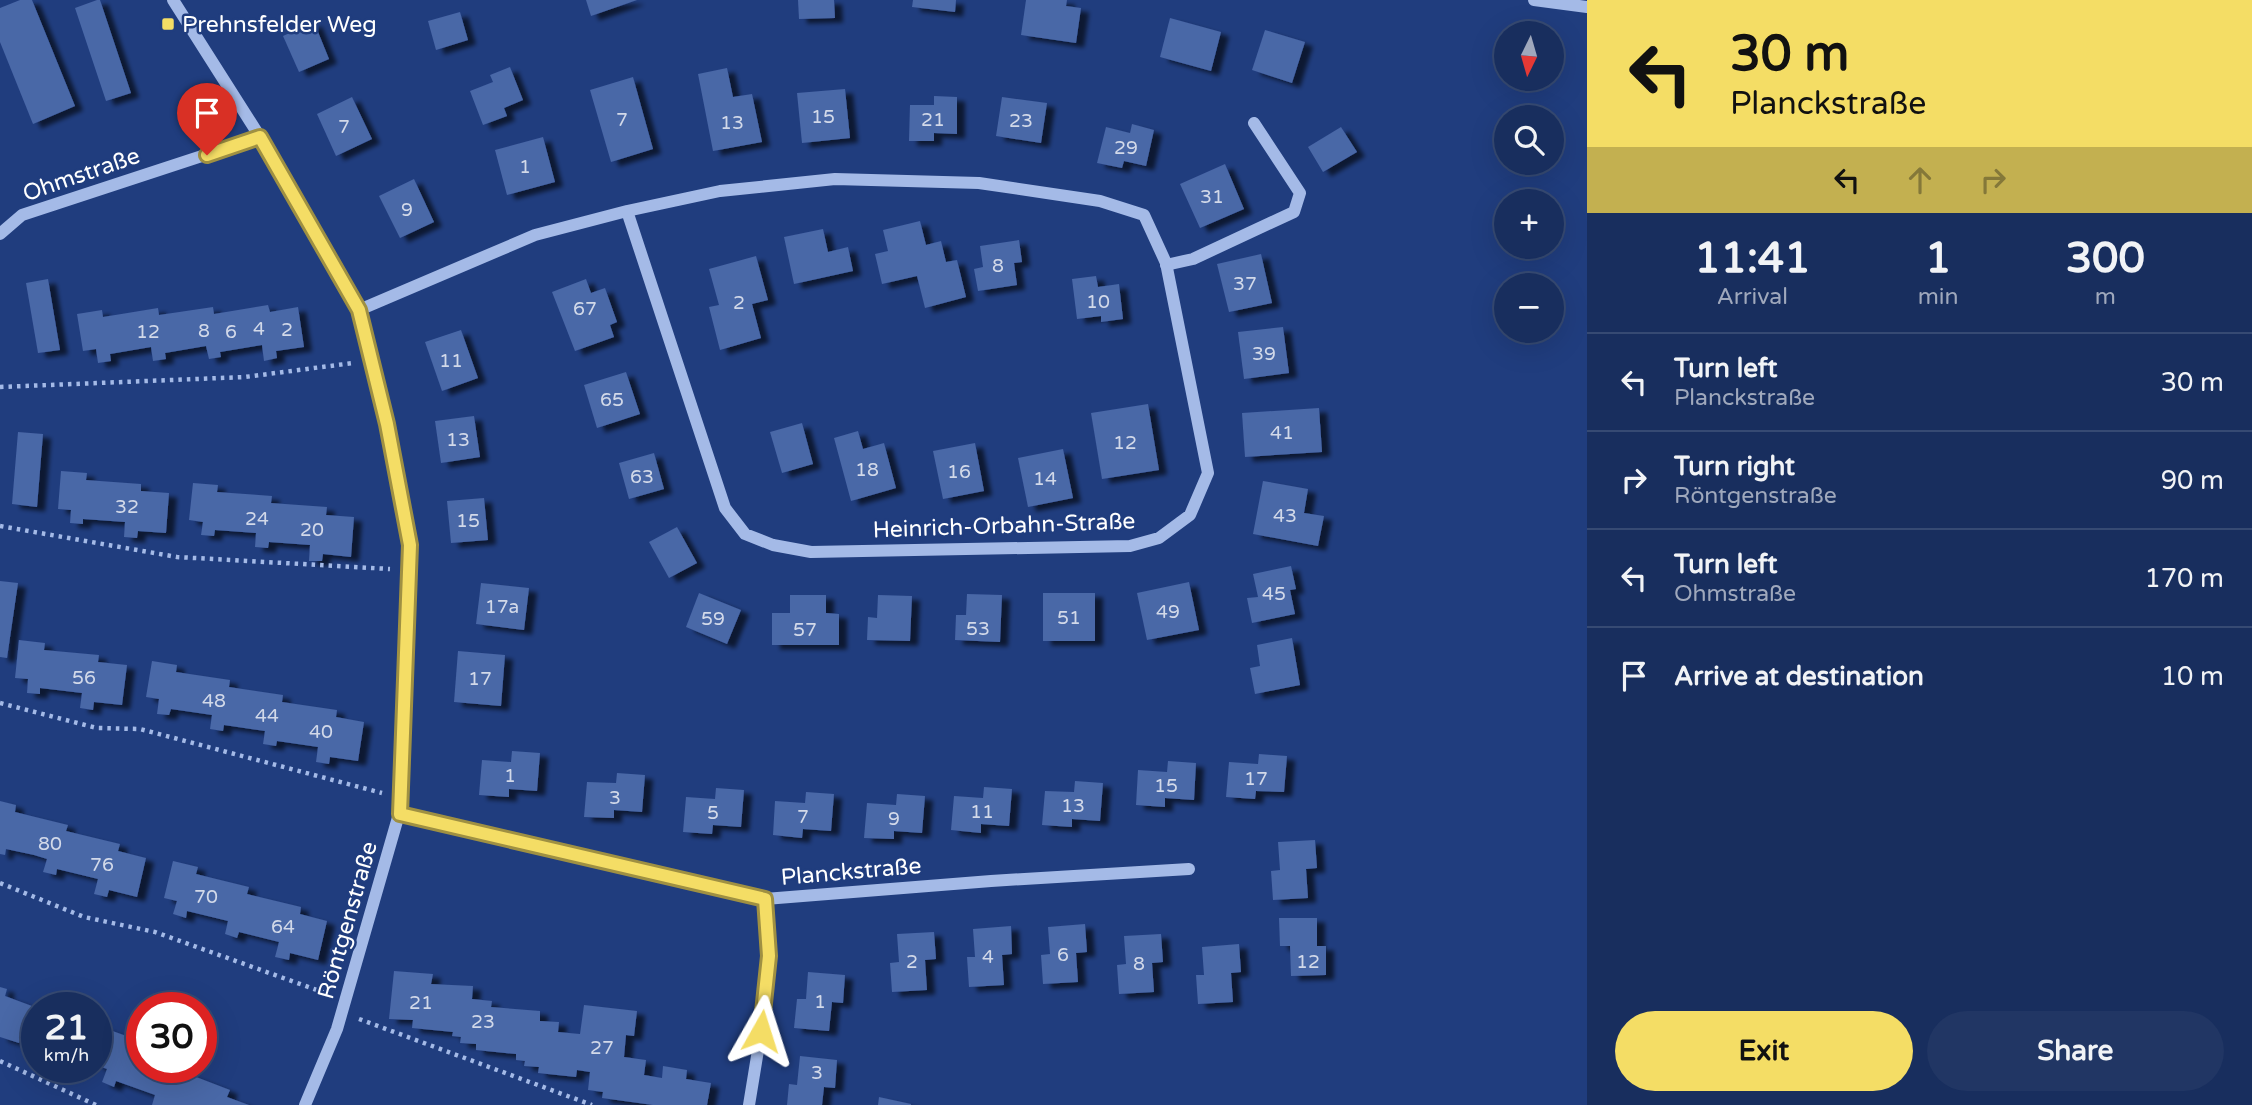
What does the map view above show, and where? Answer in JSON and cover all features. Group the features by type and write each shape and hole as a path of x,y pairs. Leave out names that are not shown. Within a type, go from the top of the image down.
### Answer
{"street":[{"name":"Röntgenstraße","path":"173,0 260,137 359,310 387,424 410,545 400,814 343,1006 304,1105"},
{"path":"1534,0 1587,7"},
{"path":"1166,265 1193,259 1294,212 1300,193 1254,123"},
{"name":"Ohmstraße","path":"0,234 22,215 260,137"},
{"name":"Heinrich-Orbahn-Straße","path":"359,310 535,235 627,211 720,191 835,179 979,183 1100,201 1144,215 1166,265 1208,473 1190,514 1159,538 1129,546 811,552 774,545 745,534 725,508 627,211"},
{"name":"Planckstraße","path":"400,814 765,899 1189,869"},
{"path":"750,1105 769,956 765,899"}],"path":[{"path":"0,387 245,377 371,360"},
{"path":"0,526 177,557 409,570"},
{"path":"0,702 97,728 140,729 400,797"},
{"path":"0,883 84,917 155,932 592,1105"},
{"path":"0,1060 96,1105"}],"building":[{"path":"20,0 32,0 75,106 33,124 0,42 0,8"},
{"path":"100,0 131,93 106,101 75,8"},
{"path":"586,0 637,0 591,16"},
{"path":"798,0 834,0 835,18 799,19"},
{"path":"913,0 956,0 955,12 912,7"},
{"path":"1026,0 1067,0 1066,6 1081,8 1076,43 1021,35"},
{"path":"460,12 468,40 436,50 428,21"},
{"path":"1170,18 1221,32 1211,71 1160,57"},
{"path":"314,22 329,59 299,72 283,36"},
{"path":"1265,30 1305,42 1292,83 1252,70"},
{"path":"510,67 523,100 504,108 507,116 483,125 470,91 493,82 490,75"},
{"path":"727,68 733,97 752,94 762,142 713,151 698,74"},
{"path":"633,77 653,149 611,162 590,90"},
{"path":"845,89 850,138 802,143 797,93"},
{"path":"934,96 957,97 957,134 934,133 934,141 909,141 910,105 934,105"},
{"path":"352,97 372,139 336,156 317,114"},
{"path":"1002,97 1047,103 1041,143 996,136"},
{"path":"1132,124 1154,130 1146,166 1124,161 1122,168 1097,163 1106,127 1130,133"},
{"path":"1341,127 1357,152 1323,172 1308,147"},
{"path":"543,137 555,182 507,195 495,150"},
{"path":"1225,164 1244,209 1200,228 1180,184"},
{"path":"414,179 434,222 400,238 379,196"},
{"path":"920,221 926,245 941,241 946,262 957,260 966,297 925,308 917,276 882,284 875,254 888,251 883,230"},
{"path":"823,229 828,252 848,247 853,271 794,284 784,237"},
{"path":"1019,240 1022,262 1014,263 1017,285 978,291 974,269 983,267 980,246"},
{"path":"1261,254 1272,303 1229,312 1217,264"},
{"path":"756,256 768,300 752,304 761,338 720,350 709,307 719,305 709,269"},
{"path":"1096,276 1098,287 1119,284 1123,319 1101,322 1101,316 1077,319 1072,279"},
{"path":"48,279 60,350 38,353 26,283"},
{"path":"586,279 591,293 605,288 617,322 610,325 614,337 575,351 552,292"},
{"path":"268,305 270,312 298,307 304,347 276,351 277,358 264,361 262,345 220,352 221,357 209,359 206,346 165,353 166,359 153,361 151,347 110,354 111,361 98,363 96,349 83,351 77,314 102,310 103,317 158,308 159,315 213,307 214,314"},
{"path":"1283,327 1289,373 1244,379 1238,332"},
{"path":"461,330 478,378 442,391 425,342"},
{"path":"626,372 640,414 597,428 584,385"},
{"path":"1148,404 1159,470 1102,479 1091,413"},
{"path":"1319,408 1322,452 1245,457 1242,413"},
{"path":"474,416 480,457 441,463 435,421"},
{"path":"802,423 813,464 782,473 770,432"},
{"path":"858,431 863,449 884,443 896,488 851,501 834,438"},
{"path":"18,432 43,434 37,507 12,504"},
{"path":"975,443 984,491 943,499 933,451"},
{"path":"1063,449 1073,498 1028,507 1018,458"},
{"path":"654,453 664,489 629,499 619,463"},
{"path":"61,471 87,473 86,480 141,484 141,491 169,493 166,533 138,531 137,538 124,537 125,522 83,519 83,524 70,523 71,510 58,509"},
{"path":"1263,481 1308,489 1304,513 1324,516 1318,546 1253,534"},
{"path":"193,483 218,485 217,492 272,496 271,503 327,507 326,515 354,517 351,557 323,554 322,561 309,561 310,545 269,542 268,548 255,547 256,533 215,530 214,536 201,535 203,522 189,520"},
{"path":"484,498 488,540 451,543 447,501"},
{"path":"677,527 697,563 669,578 649,542"},
{"path":"1291,566 1296,589 1290,590 1295,614 1252,623 1247,598 1258,597 1253,574"},
{"path":"0,581 18,583 7,658 0,657"},
{"path":"1189,582 1199,630 1147,640 1137,593"},
{"path":"481,583 529,588 524,630 476,624"},
{"path":"699,593 741,610 727,644 686,627"},
{"path":"1043,593 1095,593 1095,641 1043,641"},
{"path":"967,594 1002,595 1000,642 955,640 956,615 966,615"},
{"path":"790,595 826,595 826,613 839,614 839,645 772,645 772,613 790,613"},
{"path":"878,595 912,596 910,641 867,640 868,617 877,618"},
{"path":"1292,638 1300,685 1255,694 1250,668 1260,666 1257,645"},
{"path":"19,640 45,643 44,650 99,655 98,662 127,665 122,705 94,702 93,710 80,708 82,693 40,688 40,694 27,693 28,679 15,678"},
{"path":"458,651 505,655 501,706 454,702"},
{"path":"152,661 177,665 176,672 230,680 229,687 283,695 282,702 337,710 336,717 364,722 358,761 330,757 329,764 316,762 318,747 277,741 276,746 263,744 265,731 224,725 223,731 210,729 212,715 171,709 169,715 157,714 159,699 146,697"},
{"path":"512,751 540,753 537,791 509,789 509,797 479,795 482,760 511,762"},
{"path":"1259,754 1287,756 1284,792 1256,791 1255,799 1226,797 1229,762 1258,764"},
{"path":"1168,761 1196,763 1194,800 1165,798 1165,807 1136,805 1138,770 1167,772"},
{"path":"617,773 645,775 642,812 614,810 614,818 584,817 587,782 616,783"},
{"path":"1075,781 1103,783 1100,821 1072,819 1072,827 1042,825 1045,791 1074,792"},
{"path":"984,787 1012,789 1009,826 981,824 981,833 951,830 954,796 983,798"},
{"path":"716,788 744,790 741,827 713,825 712,834 683,832 686,797 715,799"},
{"path":"806,792 834,794 831,831 803,829 802,838 773,835 775,801 805,803"},
{"path":"897,794 925,796 922,833 894,831 894,839 864,838 867,803 896,805"},
{"path":"0,801 16,805 15,812 68,825 66,831 120,844 118,851 146,858 137,897 109,890 107,897 94,894 98,879 57,869 56,875 43,872 47,859 34,855 6,849 5,855 0,854"},
{"path":"1315,840 1317,868 1306,869 1308,898 1273,900 1271,871 1280,870 1278,842"},
{"path":"173,861 198,867 196,874 249,887 247,894 301,907 300,914 327,921 318,960 290,953 289,960 275,957 279,942 239,932 237,938 225,934 228,921 187,911 186,918 173,914 177,901 164,898"},
{"path":"1279,918 1317,918 1317,946 1326,946 1326,975 1291,976 1290,946 1280,946"},
{"path":"1085,924 1087,952 1076,953 1078,982 1043,984 1041,955 1050,954 1048,927"},
{"path":"1011,926 1012,954 1002,955 1004,985 969,987 967,957 975,957 973,929"},
{"path":"934,932 936,959 925,960 927,990 892,992 890,963 899,962 897,934"},
{"path":"1161,934 1163,962 1152,963 1154,992 1119,994 1117,965 1126,964 1124,936"},
{"path":"1239,944 1241,972 1231,973 1233,1002 1198,1004 1196,975 1204,975 1202,947"},
{"path":"394,971 433,974 431,984 473,986 472,999 492,1001 491,1007 540,1011 540,1021 559,1022 558,1032 580,1034 584,1005 637,1011 634,1036 626,1035 624,1057 646,1060 644,1075 662,1078 663,1066 687,1070 686,1079 711,1083 707,1105 653,1105 602,1098 603,1092 588,1090 590,1072 577,1070 576,1077 538,1073 539,1067 524,1066 525,1061 516,1060 516,1054 476,1050 476,1044 460,1043 461,1037 452,1036 453,1032 412,1028 413,1020 389,1019"},
{"path":"808,972 845,975 843,1003 832,1002 829,1031 794,1028 797,999 806,999"},
{"path":"0,987 7,989 5,996 21,1002 21,1037 19,1043 0,1037"},
{"path":"112,1031 126,1036 126,1083 212,1083 230,1090 227,1097 249,1105 152,1105 155,1095 116,1081 114,1087 104,1083 112,1083"},
{"path":"800,1056 837,1060 835,1088 824,1087 822,1105 787,1105 789,1084 797,1085"},
{"path":"879,1097 911,1104 911,1105 878,1105"}],"place":[{"name":"Prehnsfelder Weg","path":"168,24"}],"route":[{"path":"207,155 260,137 359,310 387,424 410,545 400,814 765,899 769,956 761,1031"}]}
